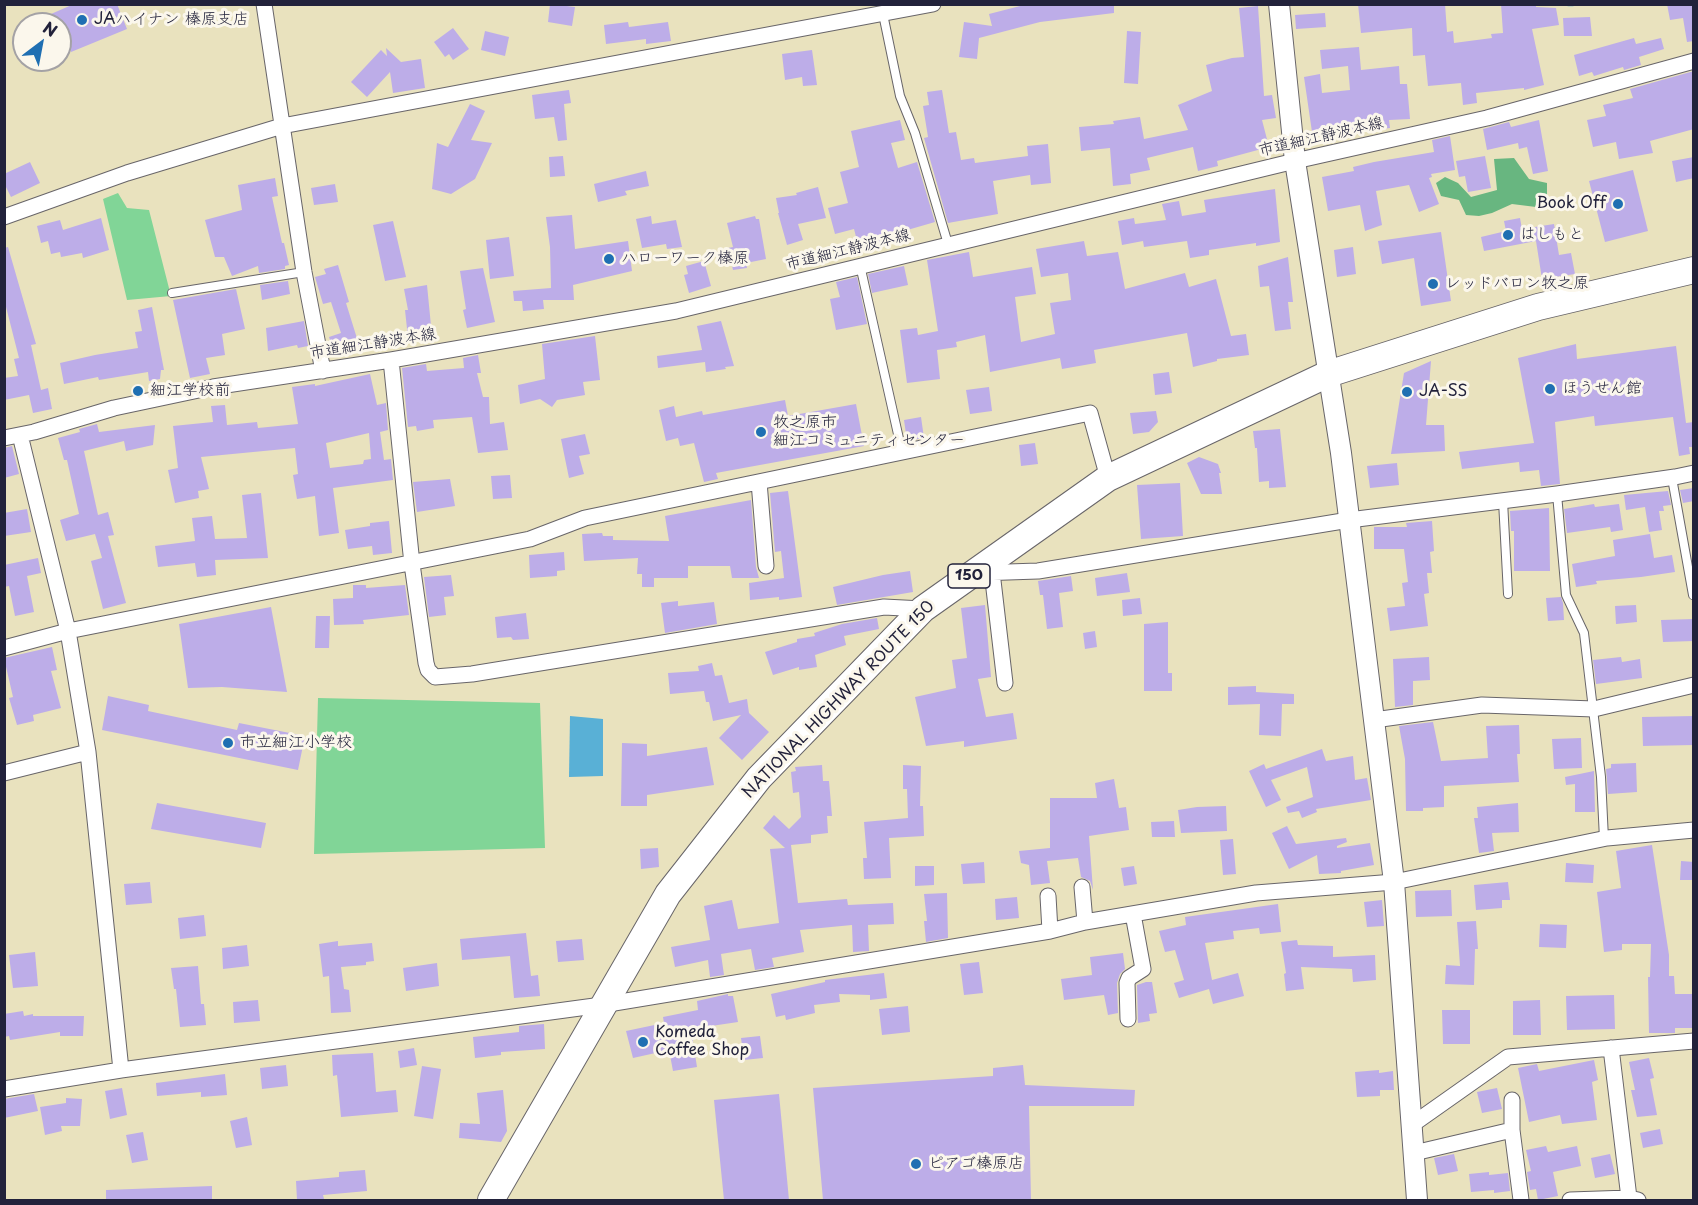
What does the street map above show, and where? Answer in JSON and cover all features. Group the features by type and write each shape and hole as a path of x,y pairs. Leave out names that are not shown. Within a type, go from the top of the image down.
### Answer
{"highway":[{"name":"NATIONAL HIGHWAY ROUTE 150","path":"490,1200 668,894 759,778 923,609 983,573 1108,478 1328,374 1538,307 1694,270"}],"street":[{"path":"264,4 304,272 323,371"},
{"path":"4,217 127,173 282,126 881,9 933,4"},
{"path":"1279,4 1295,161 1341,453 1394,882 1418,1200"},
{"name":"市道細江静波本線","path":"4,438 125,405 213,387 391,360 676,311 1295,161 1487,118 1694,61"},
{"path":"391,360 412,564 426,663 428,670 435,677 484,673 884,607 923,609"},
{"path":"4,648 68,632 530,539 585,518 1090,413 1108,478"},
{"path":"20,435 68,632 88,752 121,1070"},
{"path":"1005,683 983,573 1038,571 1350,520 1557,494 1671,478 1694,472"},
{"path":"759,482 766,566"},
{"path":"1374,720 1482,705 1594,709 1694,685"},
{"path":"4,773 88,752"},
{"path":"4,1089 121,1070 602,1005 1050,931 1085,922 1256,893 1394,882 1604,838 1694,830"},
{"path":"1082,887 1085,922"},
{"path":"1048,896 1050,931"},
{"path":"1128,1019 1127,983 1143,969 1132,914"},
{"path":"1413,1124 1508,1057 1694,1041"},
{"path":"1570,1200 1634,1199 1611,1048"},
{"path":"1512,1100 1512,1130 1521,1200"},
{"path":"1414,1153 1512,1130"}],"lane":[{"path":"881,9 900,96 915,133 948,244"},
{"path":"860,265 903,452"},
{"path":"172,293 304,272"},
{"path":"1671,478 1693,595"},
{"path":"1557,494 1566,595 1584,633 1601,777 1604,838"},
{"path":"1503,501 1508,594"}],"green space":[{"path":"1514,158 1529,179 1547,183 1547,199 1536,207 1512,204 1492,213 1479,216 1466,215 1459,200 1441,196 1436,183 1445,177 1458,183 1471,197 1497,190 1494,159"},
{"path":"118,193 127,208 149,210 171,296 127,300 103,199"},
{"path":"318,698 540,703 545,848 314,854"}],"water":[{"path":"570,716 603,719 603,776 569,777"}],"building":[{"path":"74,4 117,4 127,29 72,52 72,12 56,12"},
{"path":"550,4 575,7 572,26 548,22"},
{"path":"1028,4 1114,4 1114,13 1040,22 979,38 977,59 959,57 964,22 992,26 989,14"},
{"path":"1358,4 1445,4 1447,32 1453,31 1454,43 1492,38 1491,34 1503,33 1501,4 1536,4 1536,7 1556,8 1559,25 1532,29 1544,85 1524,90 1524,88 1476,93 1477,103 1463,105 1461,83 1428,86 1425,55 1413,56 1412,28 1361,33"},
{"path":"1667,4 1694,4 1694,41 1687,42 1683,18 1670,20"},
{"path":"1258,6 1264,96 1272,95 1276,118 1262,120 1269,147 1217,161 1218,166 1198,171 1193,147 1147,158 1150,170 1130,174 1131,184 1113,186 1110,148 1081,151 1079,127 1114,124 1113,121 1140,117 1144,139 1188,130 1178,105 1212,91 1206,65 1244,57 1239,8"},
{"path":"1325,13 1326,27 1296,29 1295,15"},
{"path":"1590,17 1592,36 1564,36 1563,18"},
{"path":"628,22 629,27 668,22 671,41 646,44 646,39 606,44 604,25"},
{"path":"453,28 469,49 453,60 449,54 445,57 434,42"},
{"path":"485,31 509,37 505,56 481,50"},
{"path":"1127,31 1141,32 1138,84 1124,83"},
{"path":"1634,38 1636,44 1661,38 1664,49 1639,57 1641,65 1624,70 1623,67 1594,76 1592,72 1579,76 1574,55"},
{"path":"1359,47 1361,70 1399,66 1400,84 1407,84 1410,119 1389,120 1390,128 1354,132 1354,134 1336,137 1335,129 1312,132 1304,77 1320,74 1322,93 1350,90 1348,66 1322,69 1320,50"},
{"path":"386,48 401,62 421,59 425,88 393,93 390,72 367,97 351,82 381,50 387,56"},
{"path":"812,50 817,85 803,86 802,77 785,80 782,54"},
{"path":"1694,71 1694,129 1650,141 1653,153 1619,159 1616,142 1593,147 1587,120 1606,116 1603,105 1633,98 1630,89"},
{"path":"569,90 571,103 564,104 567,140 558,141 554,117 535,119 532,95"},
{"path":"942,90 949,133 956,132 961,160 974,158 975,163 1028,156 1027,146 1048,144 1051,183 1031,185 1030,175 993,181 998,214 948,223 924,138 928,137 923,106 929,105 927,92"},
{"path":"470,104 485,111 471,140 492,143 475,179 451,194 432,189 437,143 448,147"},
{"path":"900,120 905,140 891,143 898,168 917,162 935,222 897,233 899,239 860,252 854,229 835,234 828,208 848,203 840,172 859,167 851,131"},
{"path":"1539,120 1548,171 1533,174 1527,147 1519,149 1518,143 1487,150 1483,129 1509,122 1511,127"},
{"path":"1450,136 1455,170 1431,174 1432,177 1429,178 1439,204 1419,212 1409,185 1376,191 1382,225 1365,231 1360,205 1328,211 1322,177 1354,171 1353,167 1374,162 1434,152 1432,140"},
{"path":"563,156 565,176 550,177 549,157"},
{"path":"1485,156 1491,188 1468,192 1465,176 1459,177 1456,161"},
{"path":"1694,157 1694,178 1676,182 1672,161"},
{"path":"30,162 40,183 11,197 4,183 4,174"},
{"path":"1633,170 1648,231 1605,242 1589,181"},
{"path":"646,171 649,186 625,191 627,195 598,202 594,184"},
{"path":"275,178 278,196 272,197 289,265 285,266 285,269 259,273 258,266 232,276 224,257 215,257 205,220 242,210 238,185"},
{"path":"335,184 338,202 314,205 311,188"},
{"path":"818,187 826,218 798,224 803,240 787,245 776,198 797,195 796,193"},
{"path":"1275,189 1280,242 1209,250 1209,255 1190,258 1187,241 1144,247 1143,241 1122,245 1118,221 1134,218 1135,224 1166,220 1162,204 1179,201 1182,216 1206,212 1204,200"},
{"path":"572,215 575,249 628,241 632,271 573,285 574,300 543,300 544,309 523,311 522,301 514,301 513,291 551,288 550,247 546,217"},
{"path":"651,216 652,224 676,220 682,247 667,249 666,244 642,248 636,219"},
{"path":"755,216 759,219 766,259 746,263 747,268 733,270 728,248 733,247 727,223"},
{"path":"101,218 109,250 83,258 82,253 61,257 60,252 51,254 48,241 41,243 37,226 60,220 63,230"},
{"path":"1520,218 1522,229 1554,224 1559,255 1571,253 1575,274 1542,279 1536,241 1484,251 1481,237 1506,231 1504,221"},
{"path":"393,221 406,277 385,281 373,225"},
{"path":"1441,232 1451,301 1421,306 1414,258 1382,264 1378,241"},
{"path":"509,237 514,276 490,279 486,240"},
{"path":"1084,241 1087,256 1118,252 1125,289 1185,273 1189,287 1216,279 1231,336 1246,334 1249,355 1217,359 1217,361 1193,367 1187,333 1094,350 1096,363 1062,369 1060,358 990,372 985,335 956,342 957,347 937,350 940,379 907,383 900,330 917,328 918,335 938,331 927,260 969,252 973,277 1032,267 1036,294 1015,297 1021,342 1055,334 1050,303 1071,300 1068,273 1041,277 1036,249"},
{"path":"8,247 36,344 31,345 41,390 48,388 52,409 33,413 29,395 4,400 4,378 18,376 14,359 19,358 4,299 4,248"},
{"path":"1353,247 1356,274 1337,277 1334,250"},
{"path":"1288,257 1293,302 1288,302 1291,329 1275,331 1269,286 1260,287 1258,266"},
{"path":"704,261 711,286 689,293 684,275 688,274 686,266"},
{"path":"338,265 349,302 346,303 360,348 335,355 329,337 341,333 331,302 323,304 315,277 326,274 324,269"},
{"path":"904,266 908,285 872,293 868,274"},
{"path":"483,268 495,322 467,328 460,271"},
{"path":"857,277 867,324 836,330 830,299 840,297 836,282"},
{"path":"288,281 290,294 262,300 260,285"},
{"path":"427,285 432,336 408,338 405,310 408,310 404,289"},
{"path":"236,289 245,329 222,334 225,355 206,358 210,374 190,378 173,300"},
{"path":"152,307 164,370 161,370 160,379 149,381 148,372 99,380 98,377 64,384 60,363 138,348 135,332 142,331 138,310"},
{"path":"304,321 308,346 298,348 297,345 268,351 266,328"},
{"path":"721,321 734,366 706,372 705,362 658,368 657,356 702,350 697,326"},
{"path":"595,336 600,380 583,382 585,395 557,400 552,407 540,399 520,404 518,385 545,379 542,344"},
{"path":"1576,344 1577,359 1676,346 1686,423 1694,422 1694,447 1689,447 1690,454 1679,456 1673,417 1595,426 1594,416 1555,422 1560,484 1541,486 1539,470 1520,472 1519,462 1462,469 1459,452 1534,443 1518,358"},
{"path":"478,355 481,373 477,373 483,397 489,397 490,424 504,422 508,450 478,453 472,417 433,420 434,428 417,431 416,426 408,427 402,368 426,364 427,371 464,368 463,358"},
{"path":"1431,361 1426,425 1444,425 1445,451 1391,454 1404,373"},
{"path":"1169,372 1172,393 1155,395 1153,374"},
{"path":"370,374 377,405 386,403 388,430 380,432 384,460 391,459 393,480 333,488 339,533 319,536 315,496 297,499 293,475 298,474 295,448 201,457 209,489 198,491 199,498 175,503 168,470 178,468 173,426 213,422 211,406 225,405 227,425 257,422 258,428 298,424 292,387 315,384 315,386","holes":["369,433 371,459 364,460 363,464 330,468 326,443"]},
{"path":"989,387 992,411 970,414 966,390"},
{"path":"785,400 788,416 856,404 864,446 716,473 718,479 704,482 694,443 680,446 678,438 666,441 659,410 674,406 676,417 702,411 703,415"},
{"path":"1156,411 1158,422 1149,432 1133,434 1130,413"},
{"path":"921,417 924,438 907,441 904,420"},
{"path":"97,424 99,432 155,425 153,445 126,451 124,441 84,451 98,515 108,512 114,535 108,536 126,603 103,609 91,561 102,558 95,534 66,541 60,520 79,514 67,460 64,460 58,438"},
{"path":"1280,429 1286,487 1269,488 1269,481 1259,482 1257,448 1255,448 1253,431"},
{"path":"585,434 590,454 579,456 584,474 569,478 561,439"},
{"path":"1035,443 1038,464 1021,466 1019,445"},
{"path":"12,446 19,474 4,478 4,448"},
{"path":"1199,457 1218,464 1222,494 1201,494 1187,463"},
{"path":"1397,463 1399,485 1370,488 1367,466"},
{"path":"510,475 512,498 493,499 491,476"},
{"path":"450,479 455,506 417,512 413,482"},
{"path":"1180,483 1183,536 1141,539 1137,485"},
{"path":"1694,488 1694,501 1683,503 1680,490"},
{"path":"788,491 802,597 750,600 749,583 784,578 781,551 775,552 770,493"},
{"path":"1668,491 1671,505 1663,506 1664,511 1659,511 1662,530 1649,532 1645,507 1626,510 1624,495"},
{"path":"261,493 268,558 215,560 216,575 197,577 195,563 158,567 155,546 195,541 192,518 212,516 215,539 247,538 242,495"},
{"path":"751,500 756,567 759,578 732,578 730,566 688,566 688,578 654,578 654,587 642,587 642,574 637,574 638,558 584,561 582,534 602,533 603,536 613,536 613,540 669,541 665,516"},
{"path":"1594,504 1595,507 1619,504 1623,530 1611,532 1610,527 1567,533 1564,509"},
{"path":"1549,508 1550,571 1514,571 1514,531 1511,531 1510,511"},
{"path":"27,509 31,532 4,536 4,513"},
{"path":"389,521 392,553 373,555 372,546 348,549 345,530 370,526 370,523"},
{"path":"1432,521 1434,551 1430,552 1432,573 1427,573 1429,593 1424,594 1428,626 1390,631 1387,608 1405,606 1402,583 1408,582 1404,549 1374,549 1374,527 1407,527 1406,523"},
{"path":"1650,534 1654,558 1672,555 1675,572 1596,581 1597,584 1576,587 1572,564 1615,556 1613,540"},
{"path":"564,552 565,570 557,571 557,576 530,578 529,555"},
{"path":"38,558 41,573 27,576 34,612 15,616 9,586 4,587 4,565"},
{"path":"910,571 913,592 837,605 833,587"},
{"path":"1127,573 1130,592 1097,596 1095,578"},
{"path":"451,575 454,596 444,597 446,615 429,617 424,577"},
{"path":"1071,576 1073,591 1059,593 1063,627 1047,629 1043,595 1040,595 1038,581"},
{"path":"353,585 366,585 366,588 405,585 409,615 363,620 364,624 334,625 333,599 353,598"},
{"path":"1561,597 1564,620 1548,621 1546,598"},
{"path":"1140,598 1142,614 1123,616 1122,600"},
{"path":"678,601 678,606 714,602 717,624 665,633 661,603"},
{"path":"985,605 991,677 978,679 986,717 1013,713 1017,739 964,747 964,741 926,746 915,697 956,688 952,660 967,658 961,608"},
{"path":"1636,605 1637,622 1616,624 1615,606"},
{"path":"271,607 287,692 222,687 188,688 179,624"},
{"path":"526,613 529,639 497,638 495,617"},
{"path":"316,616 330,616 329,648 315,648"},
{"path":"877,618 879,629 844,636 846,645 815,655 817,667 799,670 799,667 773,675 765,652 797,642 797,639 815,636 814,633 842,624"},
{"path":"1694,619 1694,641 1663,642 1661,620"},
{"path":"1168,622 1168,673 1172,673 1172,691 1144,691 1144,624"},
{"path":"1095,631 1097,647 1085,649 1083,633"},
{"path":"52,647 57,670 51,671 61,708 33,715 34,721 17,725 9,698 13,697 4,658"},
{"path":"1429,657 1430,680 1413,681 1413,705 1395,707 1393,659"},
{"path":"1621,657 1622,662 1640,659 1642,678 1596,684 1593,660"},
{"path":"712,663 715,676 722,675 729,703 747,699 749,713 769,732 742,760 719,738 741,715 713,721 704,691 670,694 668,673 699,671 698,666"},
{"path":"1256,686 1256,692 1294,694 1294,704 1282,704 1281,736 1259,735 1260,704 1228,705 1228,687"},
{"path":"108,696 149,705 148,711 237,730 239,723 305,736 298,770 102,730"},
{"path":"1694,716 1694,745 1643,746 1642,717"},
{"path":"1433,722 1441,761 1488,758 1486,726 1519,725 1520,754 1517,754 1519,782 1444,786 1444,807 1406,811 1405,759 1399,726"},
{"path":"1581,738 1582,768 1554,769 1552,739"},
{"path":"622,743 647,744 647,756 707,747 714,785 647,795 647,806 621,806"},
{"path":"1322,749 1326,761 1353,756 1355,780 1367,778 1371,800 1316,809 1317,812 1302,818 1299,811 1288,813 1286,807 1313,797 1307,767 1271,780 1281,800 1266,807 1249,771 1264,764 1266,769"},
{"path":"1636,763 1637,792 1608,794 1606,769 1611,768 1611,764"},
{"path":"822,765 823,781 829,781 832,816 827,816 828,833 811,835 811,843 791,845 798,903 847,899 848,905 893,903 894,924 868,925 869,951 853,952 852,925 800,930 804,952 772,958 774,967 755,970 751,949 721,954 724,975 710,977 708,960 675,967 671,947 710,940 704,906 732,900 738,929 779,923 770,849 785,848 763,828 774,815 789,829 801,817 799,792 793,793 791,772 796,771 795,767"},
{"path":"903,765 921,766 920,806 923,806 924,836 889,838 891,878 864,879 863,858 867,858 864,822 908,818 907,789 903,789"},
{"path":"1594,771 1595,812 1575,812 1575,784 1566,785 1565,777"},
{"path":"1114,779 1119,808 1126,807 1129,830 1089,836 1093,890 1090,881 1081,877 1078,858 1047,861 1050,883 1031,885 1029,865 1021,863 1019,851 1050,848 1050,798 1097,798 1095,783"},
{"path":"157,803 266,823 261,848 151,829"},
{"path":"1518,803 1519,832 1492,833 1494,851 1479,853 1474,818 1478,818 1477,807"},
{"path":"1226,806 1227,831 1181,833 1178,810"},
{"path":"1174,821 1175,837 1152,837 1151,822"},
{"path":"1287,826 1296,844 1346,838 1347,842 1337,848 1370,843 1374,865 1341,871 1341,873 1319,874 1317,855 1289,869 1272,833"},
{"path":"1233,839 1236,874 1223,875 1220,840"},
{"path":"1652,845 1669,955 1669,976 1674,976 1675,994 1694,994 1694,1028 1675,1028 1675,1033 1649,1033 1648,977 1650,977 1651,944 1622,944 1622,950 1604,952 1597,892 1621,888 1616,851"},
{"path":"658,848 659,867 641,869 640,849"},
{"path":"1681,861 1694,862 1694,880 1680,880"},
{"path":"984,862 985,883 963,884 961,864"},
{"path":"1566,863 1594,865 1593,883 1565,882"},
{"path":"915,866 934,866 934,885 915,886"},
{"path":"1134,866 1137,884 1124,886 1121,868"},
{"path":"150,882 152,903 126,905 124,884"},
{"path":"1508,882 1510,900 1502,900 1502,908 1476,910 1474,885"},
{"path":"1451,890 1452,916 1416,917 1415,891"},
{"path":"947,893 948,938 926,942 924,921 927,921 924,894"},
{"path":"1017,897 1019,918 996,920 995,899"},
{"path":"1382,900 1384,926 1367,927 1364,902"},
{"path":"1278,904 1281,932 1260,934 1259,928 1233,931 1234,939 1205,943 1212,980 1238,973 1244,996 1213,1004 1209,989 1179,998 1174,983 1184,980 1175,950 1165,952 1159,931 1186,925 1185,917"},
{"path":"204,915 206,936 180,939 178,918"},
{"path":"1476,921 1478,949 1475,949 1474,985 1445,984 1446,965 1460,966 1457,922"},
{"path":"1540,924 1567,925 1566,948 1539,947"},
{"path":"526,933 531,976 538,975 540,996 514,998 510,956 462,960 460,939"},
{"path":"582,939 584,960 558,962 556,941"},
{"path":"1297,940 1298,945 1333,946 1333,957 1375,955 1376,980 1353,982 1352,969 1301,967 1304,989 1286,991 1284,974 1286,973 1281,942"},
{"path":"338,941 338,946 372,943 374,961 366,962 366,965 341,967 344,989 349,990 351,1012 331,1013 329,976 323,977 319,944"},
{"path":"247,945 249,966 223,969 222,948"},
{"path":"35,952 38,986 13,988 9,955"},
{"path":"1123,953 1125,969 1120,974 1117,983 1118,1013 1108,1015 1104,995 1064,1000 1061,979 1092,975 1090,957"},
{"path":"979,962 983,993 964,995 960,964"},
{"path":"437,963 439,986 406,991 403,968"},
{"path":"198,966 201,1004 204,1004 206,1025 180,1027 171,968"},
{"path":"884,973 887,998 870,1000 870,995 839,994 840,1002 814,1005 815,1013 786,1020 785,1015 776,1017 771,994 825,982 825,980"},
{"path":"1152,982 1157,1013 1149,1014 1150,1021 1138,1023 1137,985"},
{"path":"728,994 728,996 733,996 738,1022 691,1029 697,1067 673,1071 669,1050 633,1058 626,1031 664,1023 663,1017 698,1010 697,1001"},
{"path":"1614,995 1615,1029 1567,1030 1566,996"},
{"path":"258,1000 260,1021 234,1023 233,1002"},
{"path":"1540,1000 1541,1035 1513,1035 1513,1001"},
{"path":"908,1006 910,1032 882,1035 879,1009"},
{"path":"1442,1010 1470,1010 1470,1044 1443,1044"},
{"path":"23,1011 24,1016 33,1014 33,1016 84,1016 83,1036 60,1036 60,1032 10,1040 9,1036 4,1037 4,1014"},
{"path":"544,1024 545,1049 501,1052 501,1055 475,1058 473,1037 519,1032 519,1026"},
{"path":"760,1036 763,1058 744,1060 741,1038"},
{"path":"414,1048 417,1065 400,1068 398,1051"},
{"path":"373,1053 376,1092 396,1090 398,1112 341,1117 337,1075 333,1076 332,1055"},
{"path":"1649,1058 1654,1078 1650,1079 1657,1115 1637,1117 1631,1090 1635,1090 1629,1062"},
{"path":"1594,1060 1598,1080 1592,1082 1597,1120 1562,1124 1560,1115 1529,1122 1518,1068 1537,1064 1539,1071"},
{"path":"286,1065 288,1086 262,1089 260,1068"},
{"path":"1023,1065 1025,1085 1135,1090 1134,1106 1029,1106 1031,1200 823,1200 813,1088 993,1076 993,1068"},
{"path":"422,1066 441,1069 433,1119 414,1116"},
{"path":"1379,1070 1379,1073 1393,1071 1394,1090 1380,1090 1380,1096 1357,1097 1355,1072"},
{"path":"225,1074 227,1095 201,1097 201,1092 157,1096 156,1083"},
{"path":"122,1088 127,1115 110,1119 105,1091"},
{"path":"1497,1088 1502,1109 1482,1113 1477,1092"},
{"path":"503,1090 507,1131 501,1142 459,1138 460,1123 480,1124 477,1093"},
{"path":"34,1094 38,1111 4,1118 4,1099"},
{"path":"779,1094 789,1200 724,1200 714,1100"},
{"path":"66,1098 82,1099 80,1126 61,1126 62,1131 45,1135 40,1107 66,1103"},
{"path":"247,1117 252,1145 236,1148 230,1121"},
{"path":"1660,1129 1663,1144 1643,1148 1640,1133"},
{"path":"143,1132 148,1160 132,1163 126,1135"},
{"path":"1546,1146 1548,1152 1577,1146 1581,1166 1553,1172 1558,1196 1538,1200 1536,1189 1530,1190 1527,1172 1531,1171 1526,1150"},
{"path":"1454,1154 1458,1171 1438,1175 1434,1158"},
{"path":"1610,1154 1615,1174 1595,1178 1591,1158"},
{"path":"365,1170 367,1191 323,1195 324,1199 297,1200 296,1181 339,1177 339,1172"},
{"path":"1489,1172 1489,1175 1508,1173 1510,1191 1471,1192 1469,1174"},
{"path":"212,1186 212,1200 106,1200 106,1190"}],"waterway":[{"path":"1568,4 1573,4"}],"place":[{"name":"JAハイナン 榛原支店","path":"82,20"},
{"name":"Book Off","path":"1618,204"},
{"name":"はしもと","path":"1508,235"},
{"name":"ハローワーク榛原","path":"609,259"},
{"name":"レッドバロン牧之原","path":"1433,284"},
{"name":"ほうせん館","path":"1550,389"},
{"name":"細江学校前","path":"138,391"},
{"name":"JA-SS","path":"1407,392"},
{"name":"牧之原市 細江コミュニティセンター","path":"761,432"},
{"name":"市立細江小学校","path":"228,743"},
{"name":"Komeda Coffee Shop","path":"643,1042"},
{"name":"ピアゴ榛原店","path":"916,1164"}]}
